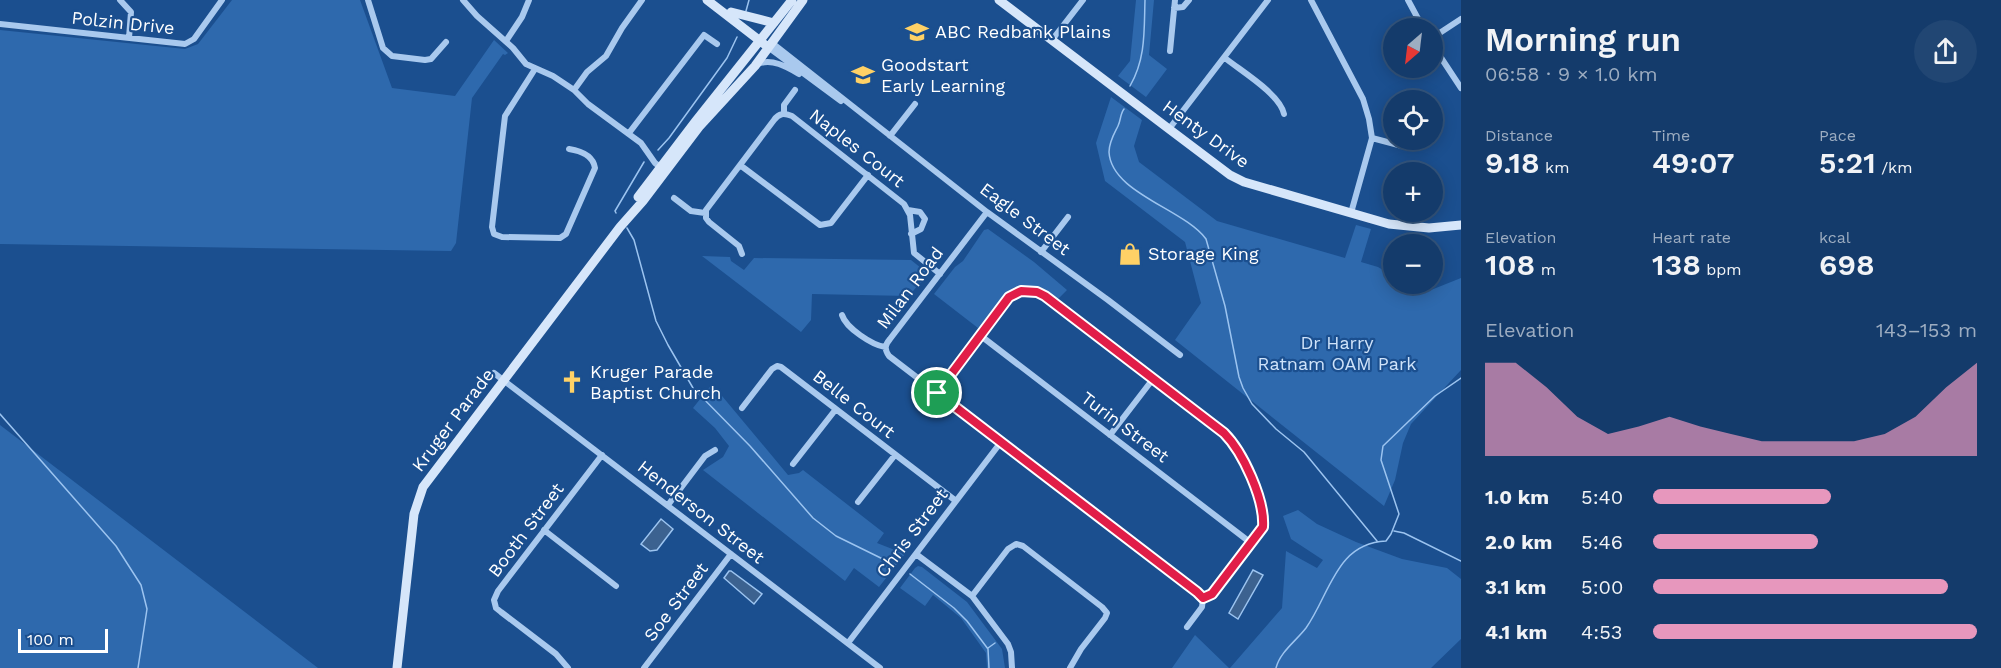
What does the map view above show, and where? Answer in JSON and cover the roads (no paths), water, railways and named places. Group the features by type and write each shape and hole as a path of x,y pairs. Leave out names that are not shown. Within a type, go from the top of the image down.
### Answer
{"street":[{"path":"120,0 131,12 129,38"},
{"name":"Polzin Drive","path":"0,24 181,44 194,39 222,0"},
{"path":"368,0 384,48 392,56 431,59 446,42"},
{"path":"464,0 526,64 553,76 574,90 588,104 630,133 655,163 665,167"},
{"path":"506,41 522,17 529,0"},
{"path":"574,90 587,72 606,56 642,0"},
{"name":"Eagle Street","path":"707,0 827,85 987,212 1180,355"},
{"name":"Eagle Street","path":"716,0 813,81 852,107"},
{"name":"Kruger Parade","path":"665,167 755,66 774,24 792,0"},
{"name":"Kruger Parade","path":"397,668 414,514 418,498 426,482 620,227 627,221 665,167 803,0"},
{"name":"Henty Drive","path":"999,0 1230,175 1244,182 1403,226 1429,228 1461,225"},
{"path":"1052,40 1083,0"},
{"path":"1170,51 1175,0"},
{"path":"1174,8 1183,7 1190,0"},
{"path":"1169,129 1268,0"},
{"path":"1311,0 1363,99 1372,138 1351,213"},
{"path":"1408,0 1418,18"},
{"path":"731,12 774,24"},
{"path":"1443,31 1461,19"},
{"path":"630,133 704,35 717,44"},
{"path":"1224,58 1276,98 1284,114"},
{"path":"1443,61 1461,88"},
{"path":"755,66 763,62 771,62 813,81"},
{"path":"535,69 505,116 492,227 494,234 502,237 560,238 566,234 596,168 589,157 579,151 569,149"},
{"name":"Naples Court","path":"784,113 784,105 795,90"},
{"path":"890,136 915,104"},
{"name":"Naples Court","path":"705,213 774,120 784,113"},
{"name":"Naples Court","path":"784,113 898,198 908,210 914,253 940,274"},
{"path":"1372,138 1383,141"},
{"path":"740,165 820,225 831,223 868,175"},
{"path":"674,198 691,211 705,213 709,222 739,246 742,254"},
{"name":"Naples Court","path":"908,210 920,212 925,219 921,229 911,234"},
{"name":"Milan Road","path":"987,212 890,339 885,347 889,356 1203,598"},
{"path":"1041,252 1068,217"},
{"path":"937,393 1013,294 1021,291 1037,292 1224,433 1252,474 1263,524 1261,530 1216,591 1203,598 1202,607 1187,627"},
{"path":"842,315 844,322 873,344 885,347"},
{"name":"Turin Street","path":"981,336 1251,543"},
{"name":"Belle Court","path":"742,408 769,372 777,366 784,369 956,501"},
{"name":"Henderson Street","path":"494,374 880,668"},
{"path":"1110,435 1153,379"},
{"path":"793,464 836,409"},
{"name":"Chris Street","path":"848,643 1001,442"},
{"path":"668,505 705,456 715,450"},
{"name":"Booth Street","path":"568,668 556,654 501,612 494,604 494,600 498,591 602,454"},
{"path":"858,502 895,455"},
{"path":"544,530 616,586"},
{"path":"972,596 1008,549 1016,544 1023,546 1107,613 1070,668"},
{"name":"Soe Street","path":"644,668 731,554"},
{"path":"916,554 972,596 1008,644 1012,668"}],"waterway":[{"path":"746,11 749,0"},
{"path":"1130,86 1142,55 1145,0"},
{"path":"658,150 727,58 737,37"},
{"path":"1124,109 1110,145 1109,152 1113,166 1122,179 1135,190 1196,228 1206,239 1225,306 1239,377 1252,404 1276,429 1304,452 1377,541"},
{"path":"616,213 615,211 644,162"},
{"path":"627,228 634,240 656,321 693,388 750,446 813,518 836,536 895,565"},
{"path":"1276,668 1285,652 1306,628 1336,572 1345,560 1369,544 1386,541 1391,534 1399,514 1381,460 1383,446 1435,396 1461,378"},
{"path":"0,414 116,546 141,585 147,609 138,668"},
{"path":"1394,531 1404,533 1461,561"},
{"path":"910,574 967,621 988,649 989,668"},
{"path":"988,648 995,643"}],"place":[{"name":"ABC Redbank Plains","path":"917,32"},
{"name":"Goodstart Early Learning","path":"863,75"},
{"name":"Storage King","path":"1130,254"},
{"name":"Kruger Parade Baptist Church","path":"572,382"}],"park label":[{"name":"Dr Harry Ratnam OAM Park","path":"1337,353"}]}
